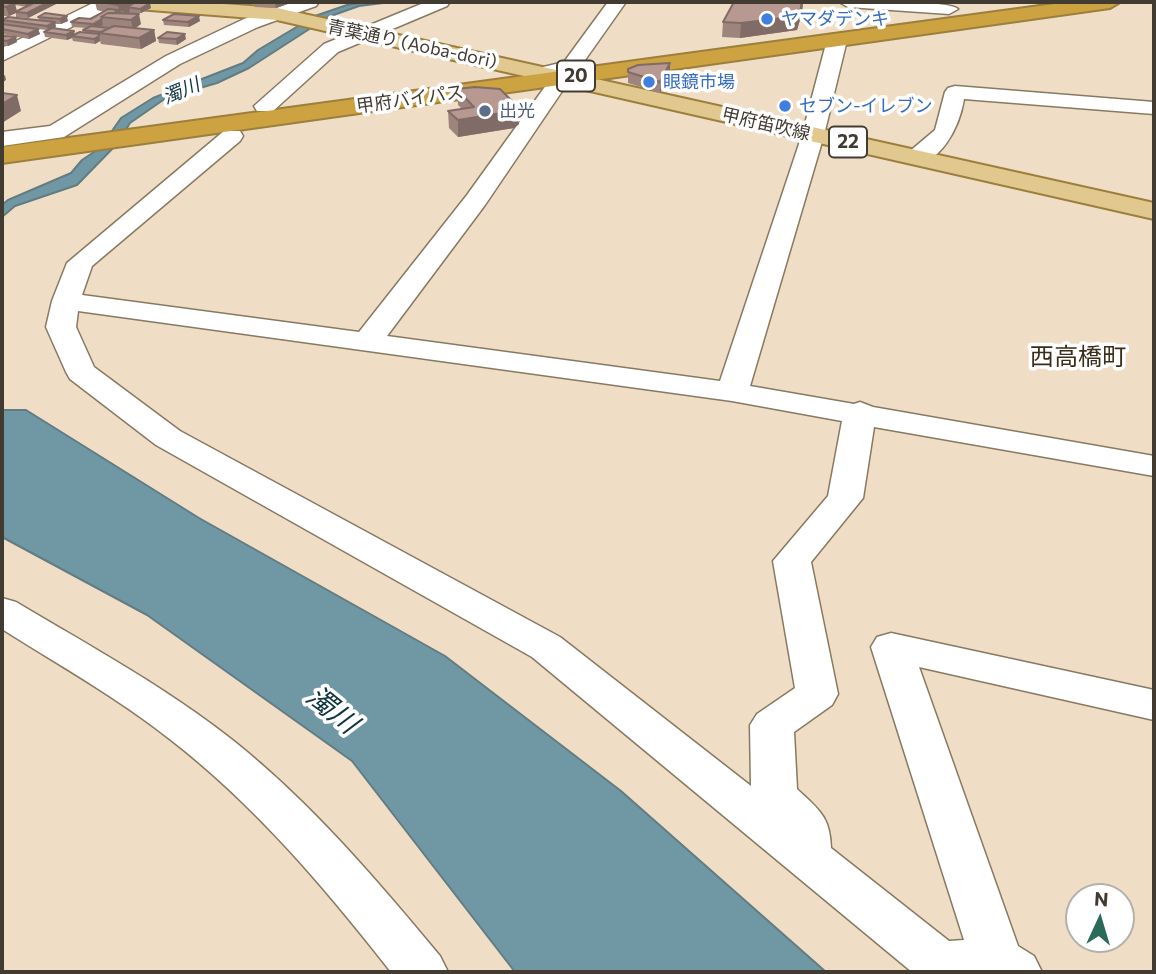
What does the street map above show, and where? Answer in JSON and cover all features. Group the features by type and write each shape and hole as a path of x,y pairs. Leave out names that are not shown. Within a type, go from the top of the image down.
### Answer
{"highway":[{"name":"甲府バイパス","path":"2,147 37,146 552,75 960,14 1064,2"},
{"name":"甲府バイパス","path":"621,80 960,14 1110,2"},
{"path":"480,82 495,72 491,61"},
{"name":"甲府バイパス","path":"205,123 480,82 552,75"},
{"name":"甲府バイパス","path":"2,155 37,146"}],"main road":[{"name":"22","path":"125,2 180,4 279,14"},
{"name":"青葉通り (Aoba-dori)","path":"279,14 552,75"},
{"name":"甲府笛吹線","path":"552,75 621,80 813,135 1154,211"}],"street":[{"path":"2,55 108,2"},
{"path":"2,139 56,132 173,60 251,23 310,2"},
{"path":"265,106 331,48 360,33 441,2"},
{"path":"366,343 476,200 552,75 571,66 617,2"},
{"path":"848,2 960,14"},
{"path":"732,392 813,135 837,40"},
{"path":"915,157 943,137 950,126 955,92 1154,108"},
{"path":"232,136 80,263 66,301 61,327 81,372 168,438 546,647 940,964 1007,967 891,647 1154,705"},
{"path":"66,301 732,392 877,415 1154,466"},
{"path":"807,857 807,828 774,796 772,724 817,694 792,561 845,498 877,415"},
{"path":"2,611 185,727 267,796 369,907 422,972"}],"water":[{"name":"濁川","path":"391,2 359,6 328,17 249,68 217,83 166,98 130,123 117,144 77,185 15,206 2,217 2,205 8,200 71,173 82,160 100,148 121,118 153,98 243,63 258,50 315,16 347,5"},
{"name":"濁川","path":"2,410 26,410 199,518 445,656 621,791 826,972 515,972 352,761 147,615 2,537"}],"building":[{"path":"2,2 15,3 6,7 2,6"},
{"path":"36,2 49,2 27,13 15,12"},
{"path":"101,2 124,2 118,5"},
{"path":"136,2 150,3 140,9 127,7"},
{"path":"734,2 802,2 799,16 741,23 723,22"},
{"path":"108,9 118,10 108,13 93,24 71,22 79,18 91,19"},
{"path":"45,13 67,16 60,19 38,17"},
{"path":"108,13 139,14 131,20 101,17"},
{"path":"174,14 199,16 188,22 163,20"},
{"path":"8,17 55,22 47,26 2,20"},
{"path":"2,24 38,29 28,34 2,29"},
{"path":"91,26 109,28 101,32 83,30"},
{"path":"114,26 154,30 139,38 99,33"},
{"path":"52,28 74,31 66,35 44,32"},
{"path":"80,32 99,36 94,39 71,36"},
{"path":"167,32 185,34 176,39 158,38"},
{"path":"5,36 16,37 2,40"},
{"path":"670,63 660,82 628,72 628,69 638,65"},
{"path":"457,89 500,89 519,108 458,120 448,111 474,107"},
{"path":"2,93 17,95 2,104"}],"place":[{"name":"ヤマダデンキ","path":"767,19"},
{"name":"眼鏡市場","path":"649,82"},
{"name":"セブン-イレブン","path":"785,106"},
{"name":"出光","path":"485,111"}],"district":[{"name":"西高橋町","path":"1078,357"}]}
